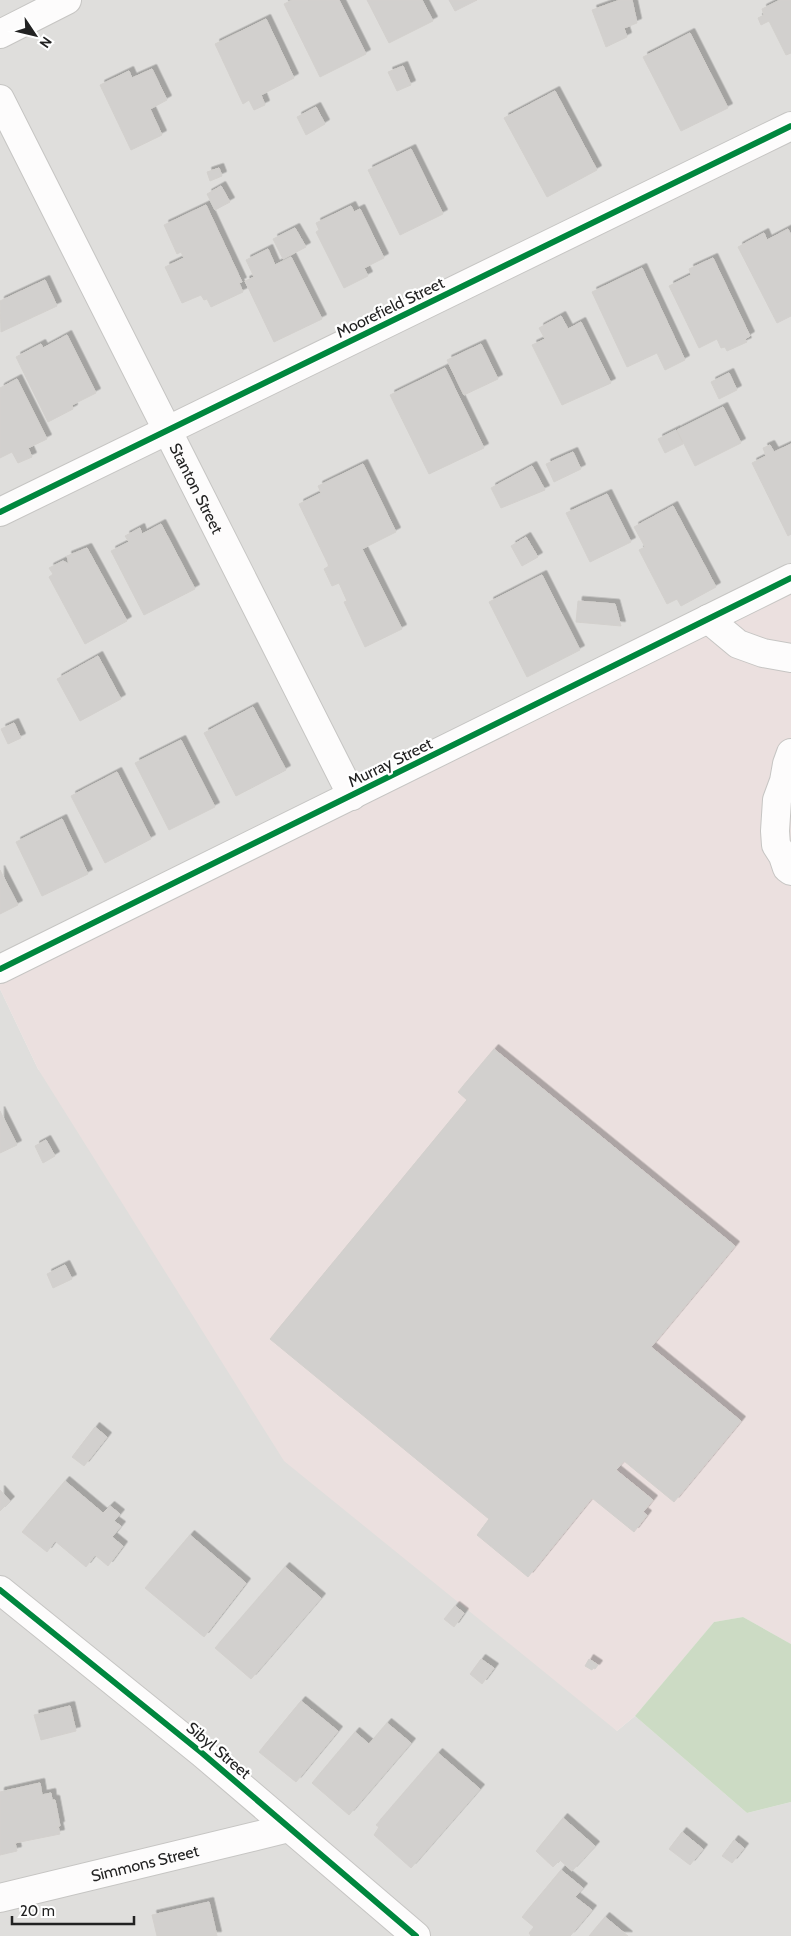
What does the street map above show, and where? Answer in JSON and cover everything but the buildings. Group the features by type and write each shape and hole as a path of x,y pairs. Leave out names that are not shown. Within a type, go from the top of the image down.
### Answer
{"street":[{"path":"0,34 67,0"},
{"name":"Stanton Street","path":"0,99 352,796"},
{"name":"Moorefield Street","path":"0,512 791,126"},
{"name":"Murray Street","path":"0,969 791,578"},
{"path":"708,618 738,644 763,653 791,658"},
{"path":"791,753 777,800 775,831 776,846 783,856 787,868 791,871"},
{"name":"Sibyl Street","path":"0,1590 202,1753 416,1936"},
{"name":"Simmons Street","path":"0,1898 289,1828"}],"shaded area":[{"path":"0,0 791,0 791,583 0,976"},
{"path":"791,583 791,1644 743,1617 714,1622 635,1716 617,1731 284,1461 38,1069 0,989 0,976"},
{"path":"0,989 38,1069 617,1731 635,1716 747,1813 791,1802 791,1936 0,1936"}],"green space":[{"path":"743,1617 791,1644 791,1802 747,1813 635,1716 714,1622"}],"cycle path":[{"path":"0,512 791,126"},
{"path":"0,969 791,578"},
{"path":"0,1590 202,1753 416,1936"}]}
